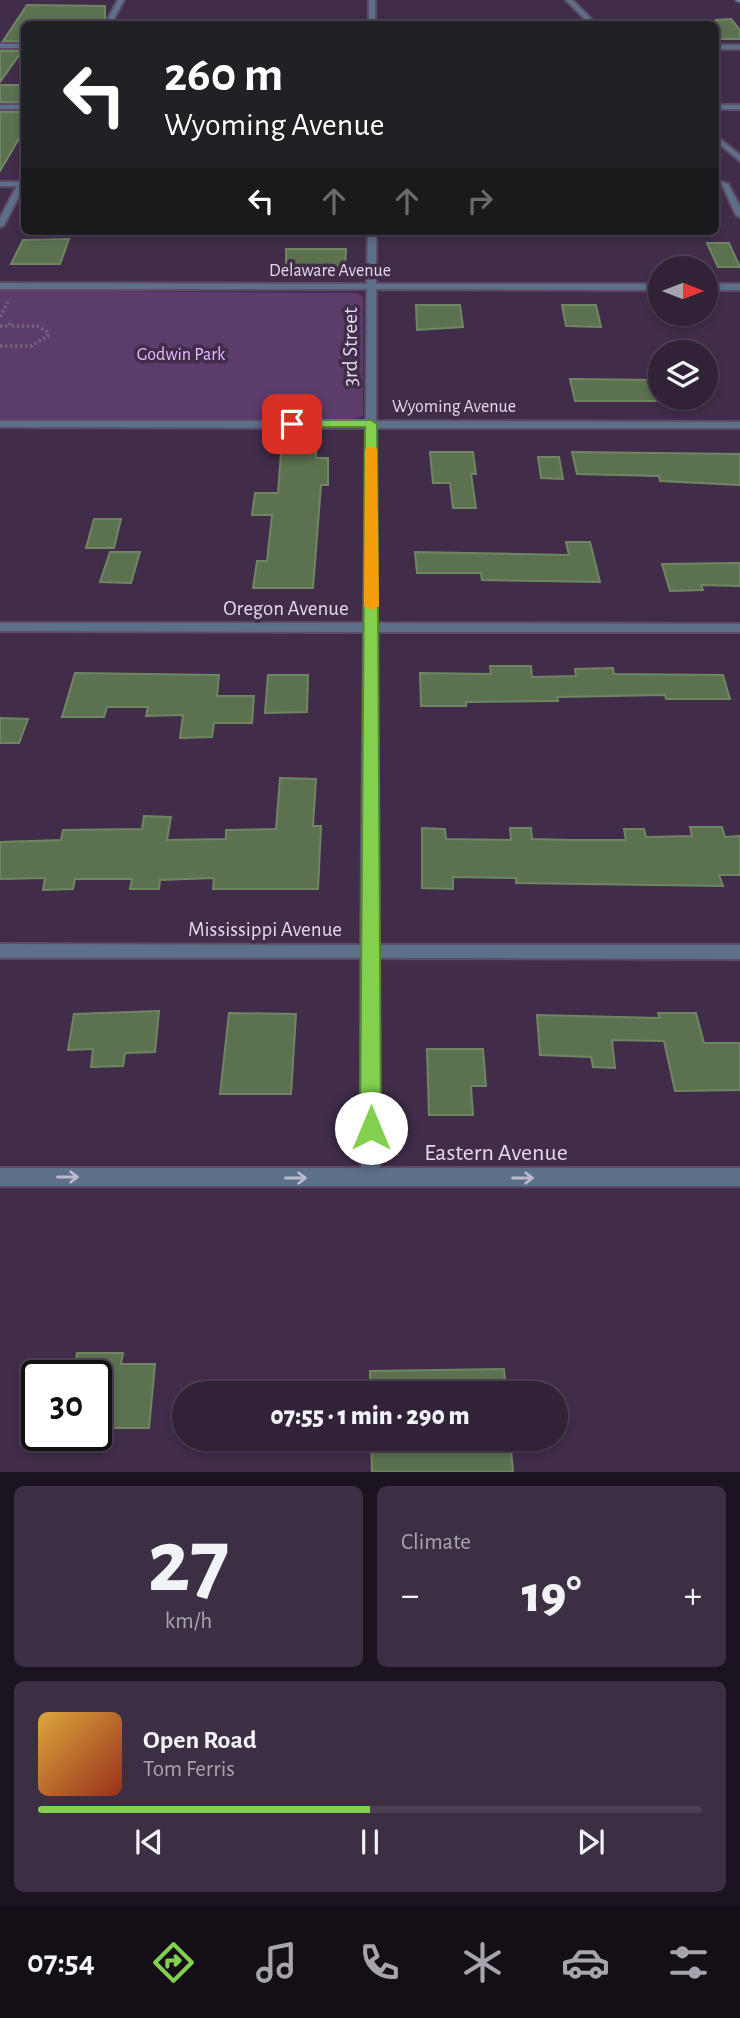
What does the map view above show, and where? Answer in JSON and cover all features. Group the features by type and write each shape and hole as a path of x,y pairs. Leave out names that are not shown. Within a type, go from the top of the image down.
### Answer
{"street":[{"path":"110,21 121,0"},
{"path":"372,0 372,21"},
{"path":"569,0 590,21"},
{"path":"0,46 21,46"},
{"path":"719,47 740,47"},
{"path":"0,107 21,107"},
{"path":"719,107 740,107"},
{"path":"719,141 740,159"},
{"path":"0,184 21,183"},
{"path":"724,184 740,215"},
{"path":"0,225 21,188"},
{"name":"3rd Street","path":"371,1178 369,953 372,235"},
{"name":"Delaware Avenue","path":"0,286 648,287"},
{"path":"718,287 740,287"},
{"name":"Wyoming Avenue","path":"0,424 740,425"},
{"name":"Oregon Avenue","path":"0,627 740,628"},
{"name":"Mississippi Avenue","path":"0,951 740,952"},
{"name":"Eastern Avenue","path":"0,1177 740,1177"}],"path":[{"path":"0,317 8,302"},
{"path":"9,326 11,320"},
{"path":"0,326 37,326 48,332 48,335 31,346 0,346"}],"green space":[{"name":"Godwin Park","path":"0,290 357,293 363,297 363,416 355,419 0,420"}],"building":[{"path":"27,5 105,6 104,21 21,21 21,42 3,41"},
{"path":"731,19 740,30 740,39 719,39 719,21 716,20"},
{"path":"0,51 21,51 21,52 0,82"},
{"path":"0,85 21,85 21,103 0,102"},
{"path":"0,112 21,112 21,135 0,171"},
{"path":"69,239 60,264 11,264 23,240"},
{"path":"707,243 729,243 740,267 718,267 718,256 713,256"},
{"path":"286,249 346,249 345,268 286,268"},
{"path":"416,305 460,305 463,327 417,330"},
{"path":"562,305 596,305 601,327 566,326"},
{"path":"570,379 648,380 648,401 575,401"},
{"path":"281,452 316,452 316,458 328,458 328,485 321,485 313,588 253,588 257,561 267,561 272,515 252,515 255,493 278,493"},
{"path":"430,452 473,452 476,474 471,474 476,508 453,508 450,483 433,483"},
{"path":"572,452 740,454 740,485 660,481 659,476 577,474"},
{"path":"538,457 559,457 563,479 541,478"},
{"path":"94,519 121,519 114,548 86,548"},
{"path":"566,542 590,542 600,582 482,580 481,573 417,573 415,552 569,555"},
{"path":"110,552 140,552 131,583 100,582"},
{"path":"740,563 740,586 701,585 703,590 670,591 662,564"},
{"path":"490,666 531,666 532,677 576,676 575,669 613,668 614,674 723,675 730,699 666,699 665,695 557,697 558,701 466,702 466,706 421,706 420,673 491,674"},
{"path":"75,673 219,675 217,696 254,696 252,723 214,723 212,737 180,738 183,715 146,716 148,707 107,707 104,717 62,717"},
{"path":"268,675 308,675 307,712 265,713"},
{"path":"0,718 28,719 19,743 0,743"},
{"path":"280,778 316,779 313,826 321,826 318,889 213,889 214,878 160,880 159,889 130,889 132,879 75,879 73,889 43,890 45,878 0,879 0,842 61,840 63,830 142,829 144,816 171,817 167,840 226,839 226,830 276,829"},
{"path":"690,827 722,827 725,837 740,836 740,875 719,875 723,886 516,883 516,878 453,877 453,889 422,888 422,828 445,829 446,839 511,840 510,828 531,828 532,839 626,840 624,829 644,829 646,837 692,836"},
{"path":"159,1011 155,1052 125,1053 123,1066 91,1067 93,1049 68,1050 74,1014"},
{"path":"229,1013 296,1014 291,1094 220,1094"},
{"path":"658,1013 696,1013 704,1043 740,1043 740,1090 675,1091 664,1041 612,1040 615,1068 593,1067 591,1057 540,1055 537,1015 660,1018"},
{"path":"427,1049 483,1049 486,1086 471,1086 473,1115 429,1115"},
{"path":"77,1353 123,1353 121,1364 155,1364 149,1428 112,1428 112,1360 76,1360"},
{"path":"504,1369 505,1381 370,1381 370,1371"},
{"path":"371,1451 511,1451 513,1472 372,1472"}],"slow traffic":[{"path":"371,449 372,606"}],"route":[{"path":"292,424 371,424 371,1128"}]}
